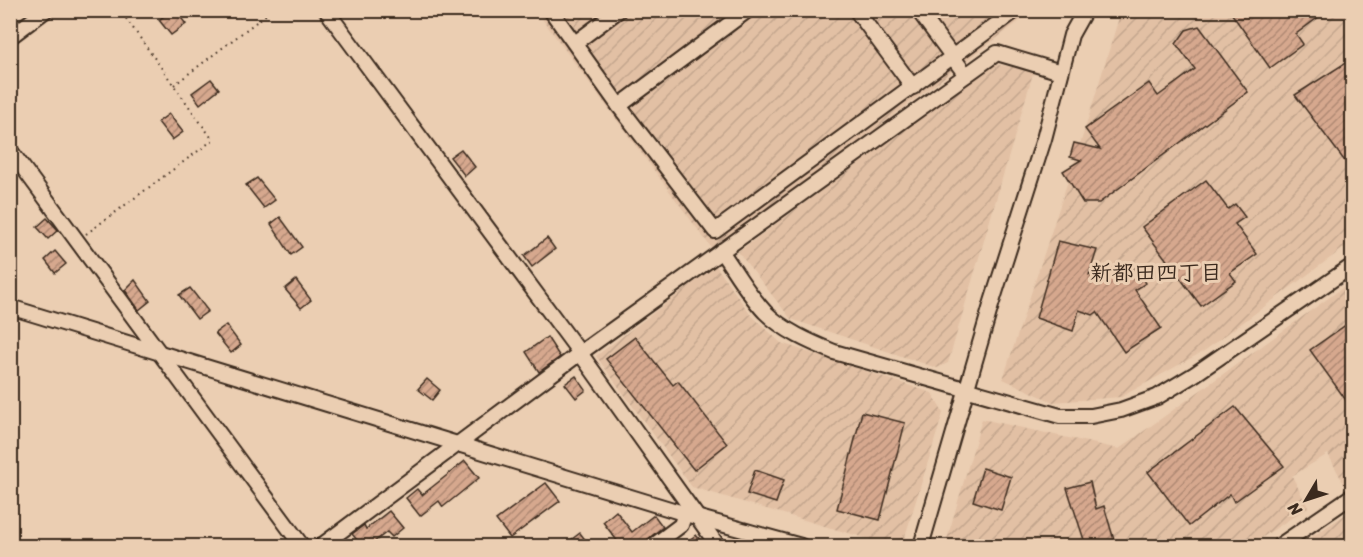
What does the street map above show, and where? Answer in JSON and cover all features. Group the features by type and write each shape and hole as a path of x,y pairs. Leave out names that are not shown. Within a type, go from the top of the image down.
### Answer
{"street":[{"path":"10,37 46,10"},
{"path":"326,10 580,353 690,515 718,546"},
{"path":"555,10 552,12 619,106 715,231 1016,10"},
{"path":"575,43 619,10"},
{"path":"619,106 748,10"},
{"path":"856,10 913,87"},
{"path":"918,10 966,75"},
{"path":"921,546 1003,268 1044,139 1071,35 1085,10"},
{"path":"321,546 580,353 997,53 1061,72"},
{"path":"10,150 302,546"},
{"path":"721,251 765,312 807,340 834,352 1060,416 1091,416 1121,410 1157,397 1195,374 1353,266"},
{"path":"10,307 690,515 801,546"},
{"path":"1279,546 1353,496"},
{"path":"653,546 681,525 690,515"}],"path":[{"path":"77,242 213,140 120,10"},
{"path":"174,85 272,10"}],"shaded area":[{"path":"547,10 1033,11 713,250 540,16"},
{"path":"1121,11 1352,11 1352,242 1204,351 1121,397 1053,402 1003,379"},
{"path":"992,64 1034,70 948,363 937,368 791,319 738,252"},
{"path":"716,266 750,314 781,343 932,393 943,413 902,546 892,546 692,487 596,356"},
{"path":"1352,281 1352,483 1346,488 1328,454 1292,476 1308,507 1249,546 945,546 982,419 1119,449"},
{"path":"1352,510 1352,546 1298,546"}],"building":[{"path":"171,10 175,10 186,24 171,35 159,20"},
{"path":"1229,10 1328,10 1296,34 1303,44 1270,68"},
{"path":"1199,26 1248,92 1099,203 1083,203 1063,171 1081,160 1070,157 1074,143 1100,149 1085,129 1149,83 1158,96 1195,69 1176,44 1186,30"},
{"path":"1353,58 1353,172 1295,95"},
{"path":"211,79 219,89 200,104 192,93"},
{"path":"169,114 183,132 172,140 158,122"},
{"path":"461,149 475,167 465,176 450,157"},
{"path":"257,178 275,200 264,208 246,185"},
{"path":"1206,180 1228,209 1235,204 1245,217 1235,224 1257,254 1230,273 1236,281 1201,306 1142,227"},
{"path":"280,217 302,247 291,255 271,224"},
{"path":"47,218 58,230 48,239 37,227"},
{"path":"547,238 555,249 532,267 524,256"},
{"path":"1058,241 1097,250 1089,275 1105,281 1121,270 1124,275 1136,267 1146,283 1135,290 1161,328 1124,352 1097,312 1093,315 1079,310 1073,331 1036,318"},
{"path":"55,251 66,264 55,273 45,260"},
{"path":"135,280 150,301 139,310 125,290"},
{"path":"296,280 311,300 301,308 285,289"},
{"path":"190,288 208,311 197,319 179,295"},
{"path":"1353,320 1353,410 1310,350"},
{"path":"226,325 241,345 231,353 215,333"},
{"path":"547,337 560,357 539,372 526,352"},
{"path":"635,337 673,385 678,381 727,444 694,470 606,359"},
{"path":"576,376 586,390 576,398 565,384"},
{"path":"427,379 440,390 432,400 418,389"},
{"path":"1235,407 1284,466 1234,502 1230,494 1189,526 1148,472"},
{"path":"862,412 905,423 880,520 837,509"},
{"path":"465,461 479,478 443,507 439,501 420,516 406,498 417,489 422,495"},
{"path":"983,468 1011,477 1001,510 973,501"},
{"path":"755,470 784,480 776,503 747,494"},
{"path":"1090,482 1096,509 1104,506 1114,540 1086,546 1067,488"},
{"path":"546,483 560,501 510,538 496,520"},
{"path":"389,511 403,528 392,537 387,532 369,546 362,546 352,534 364,525 366,529"},
{"path":"616,511 632,532 654,515 663,527 642,546 621,546 603,522"},
{"path":"580,533 590,546 563,546"},
{"path":"696,535 705,546 681,546"}],"district":[{"name":"新都田四丁目","path":"1156,272"}]}
